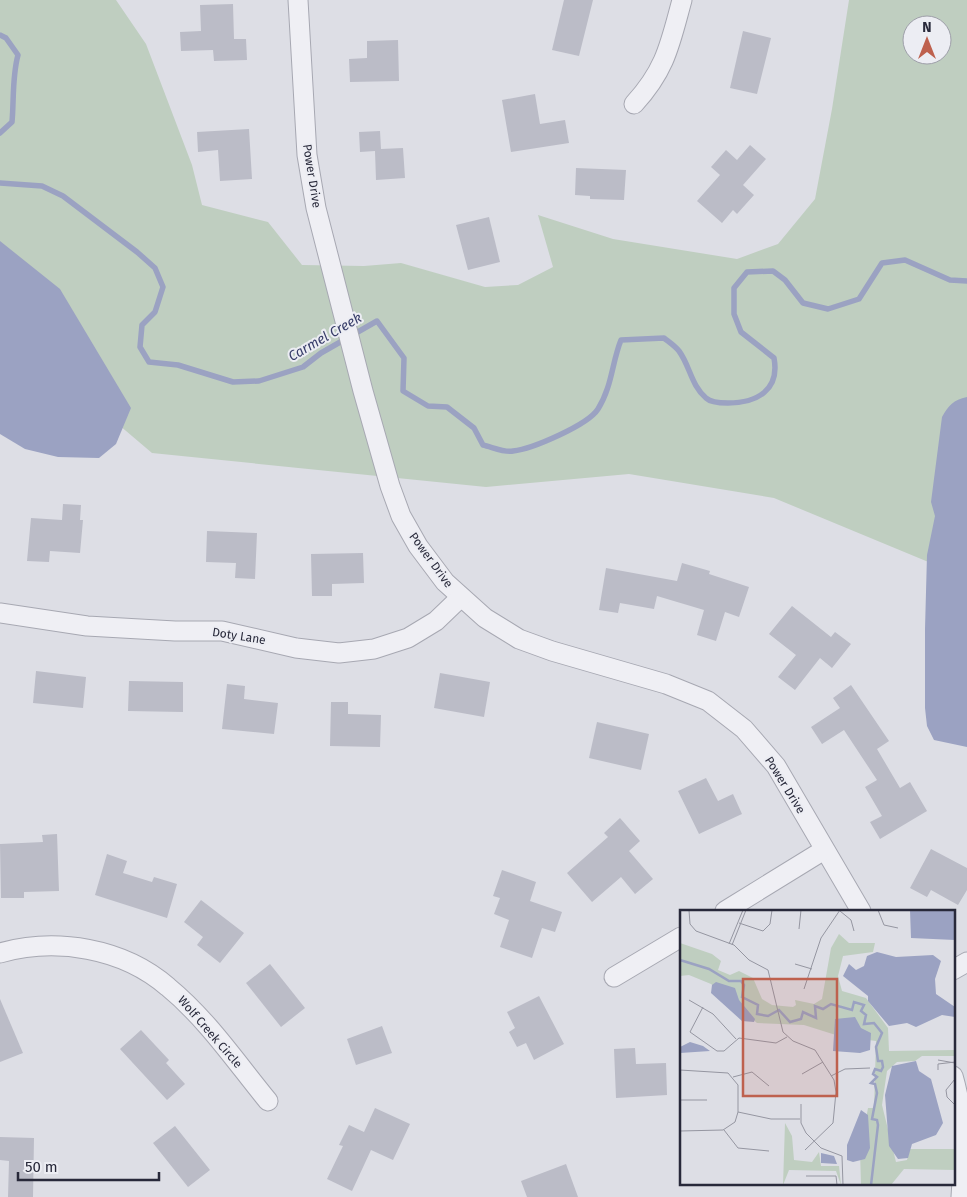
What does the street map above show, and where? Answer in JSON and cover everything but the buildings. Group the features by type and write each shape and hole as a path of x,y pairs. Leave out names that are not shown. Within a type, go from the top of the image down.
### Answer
{"street":[{"name":"Power Drive","path":"298,0 307,155 316,208 363,391 401,516 418,546 445,582 461,597 485,618 519,639 552,651 666,684 708,701 744,729 776,766 860,910"},
{"path":"634,104 665,62 682,0"},
{"name":"Doty Lane","path":"0,612 87,626 175,631 222,631 296,648 339,653 374,648 408,638 436,621 461,597"},
{"path":"727,910 824,850"},
{"path":"614,977 680,938"},
{"name":"Wolf Creek Circle","path":"0,953 17,948 60,945 94,950 130,962 167,985 198,1015 268,1101"},
{"path":"954,969 967,962"},
{"path":"954,1080 963,1121 964,1156 961,1197"}],"green space":[{"path":"0,0 116,0 146,44 192,165 202,205 268,222 302,265 364,266 401,263 485,287 518,285 553,267 538,215 613,239 737,259 778,244 815,199 832,109 849,0 967,0 967,578 774,498 629,474 486,487 152,453 0,324"}],"water":[{"path":"0,241 60,289 131,408 116,444 99,458 58,457 25,449 0,434"},
{"path":"967,397 967,747 934,740 927,726 925,708 925,629 927,555 935,516 931,502 942,417 952,404"}],"waterway":[{"name":"Carmel Creek","path":"0,35 6,38 18,55 14,80 12,122 0,133"},
{"name":"Carmel Creek","path":"0,183 42,186 63,196 137,252 155,268 163,287 155,312 142,325 140,347 149,362 178,365 233,382 259,381 303,367 321,353 377,321 404,358 403,391 428,406 447,407 474,428 483,445 506,451 522,449 546,441 572,429 592,415 603,401 621,340 664,338 679,351 697,387 710,400 722,403 739,402 757,397 764,392 770,386 773,379 775,369 774,358 741,332 734,314 734,288 747,272 773,271 785,280 803,303 828,309 859,299 882,263 905,260 950,280 967,281"}]}
